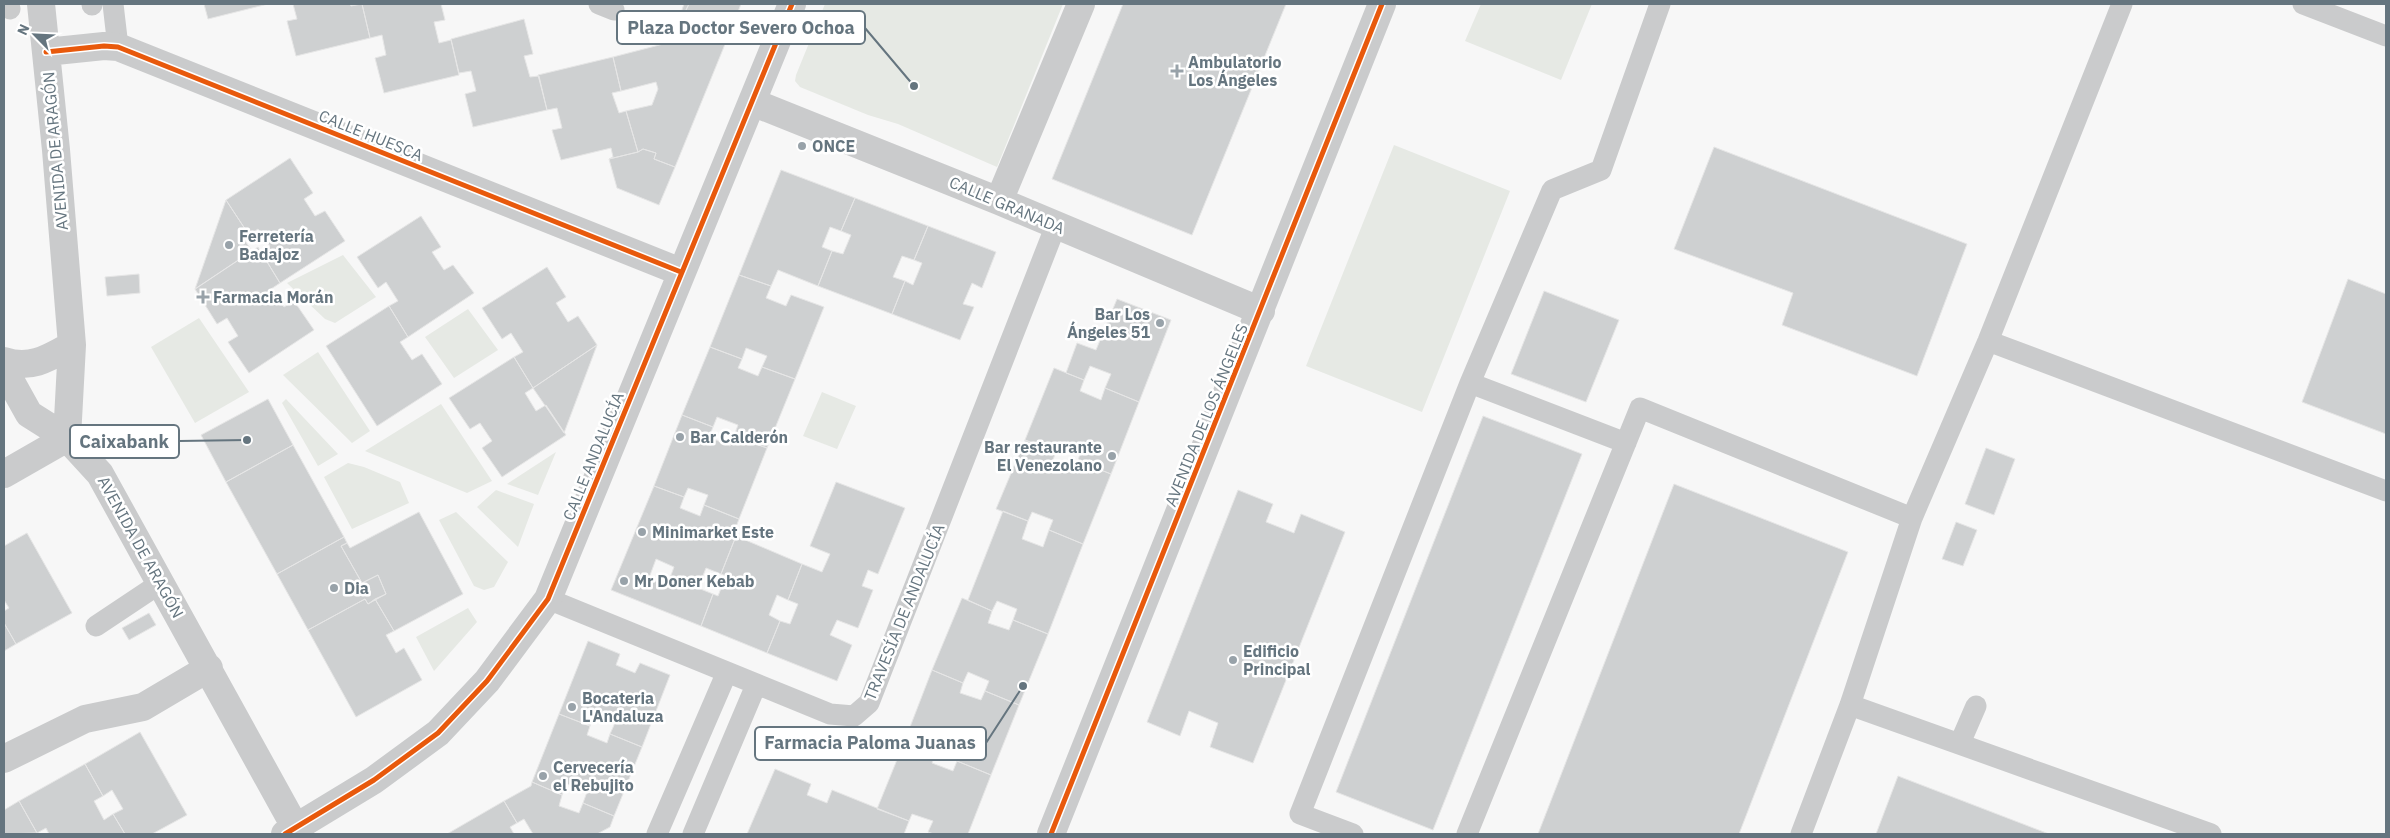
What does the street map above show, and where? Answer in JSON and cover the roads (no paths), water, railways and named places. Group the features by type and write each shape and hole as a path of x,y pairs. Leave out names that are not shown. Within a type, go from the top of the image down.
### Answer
{"street":[{"name":"AVENIDA DE ARAGÓN","path":"41,4 72,345 67,438 100,474 162,582 209,668 293,832"},
{"name":"CALLE ANDALUCÍA","path":"293,832 374,780 438,733 487,681 548,599 792,4"},
{"path":"999,201 1081,4"},
{"name":"AVENIDA DE LOS ÁNGELES","path":"1051,834 1382,4"},
{"name":"CALLE HUESCA","path":"46,52 104,46 118,47 681,272"},
{"name":"CALLE GRANADA","path":"752,102 999,201 1261,311"},
{"path":"4,360 14,364 31,364 49,358 72,345"},
{"path":"4,369 30,414 34,430 33,446 15,467"},
{"path":"15,467 67,438 30,414"},
{"path":"4,759 85,720 143,707 209,668"}],"lane":[{"path":"99,4 118,47"},
{"path":"1353,834 1300,814 1470,384 1552,190 1601,170 1660,4"},
{"path":"1802,834 1850,705 1912,518 1988,341 2122,4"},
{"path":"2303,4 2355,13 2386,36"},
{"name":"TRAVESÍA DE ANDALUCÍA","path":"548,599 830,714 854,716 869,703 1056,225"},
{"path":"1988,341 2386,491"},
{"path":"1470,384 1626,443"},
{"path":"1467,834 1640,408 1912,518"},
{"path":"96,626 162,582"},
{"path":"657,834 727,672"},
{"path":"693,834 756,685"},
{"path":"1850,705 2211,834"},
{"path":"1960,743 1976,706"}],"place":[{"name":"Ambulatorio Los Ángeles","path":"1177,71"},
{"name":"Plaza Doctor Severo Ochoa","path":"914,86"},
{"name":"ONCE","path":"802,146"},
{"name":"Ferretería Badajoz","path":"229,245"},
{"name":"Farmacia Morán","path":"203,297"},
{"name":"Bar Los Ángeles 51","path":"1160,323"},
{"name":"Bar Calderón","path":"680,437"},
{"name":"Caixabank","path":"247,440"},
{"name":"Bar restaurante El Venezolano","path":"1112,456"},
{"name":"Minimarket Este","path":"642,532"},
{"name":"Mr Doner Kebab","path":"624,581"},
{"name":"Dia","path":"334,588"},
{"name":"Edificio Principal","path":"1233,660"},
{"name":"Farmacia Paloma Juanas","path":"1023,686"},
{"name":"Bocateria L'Andaluza","path":"572,707"},
{"name":"Cervecería el Rebujito","path":"543,776"}]}
